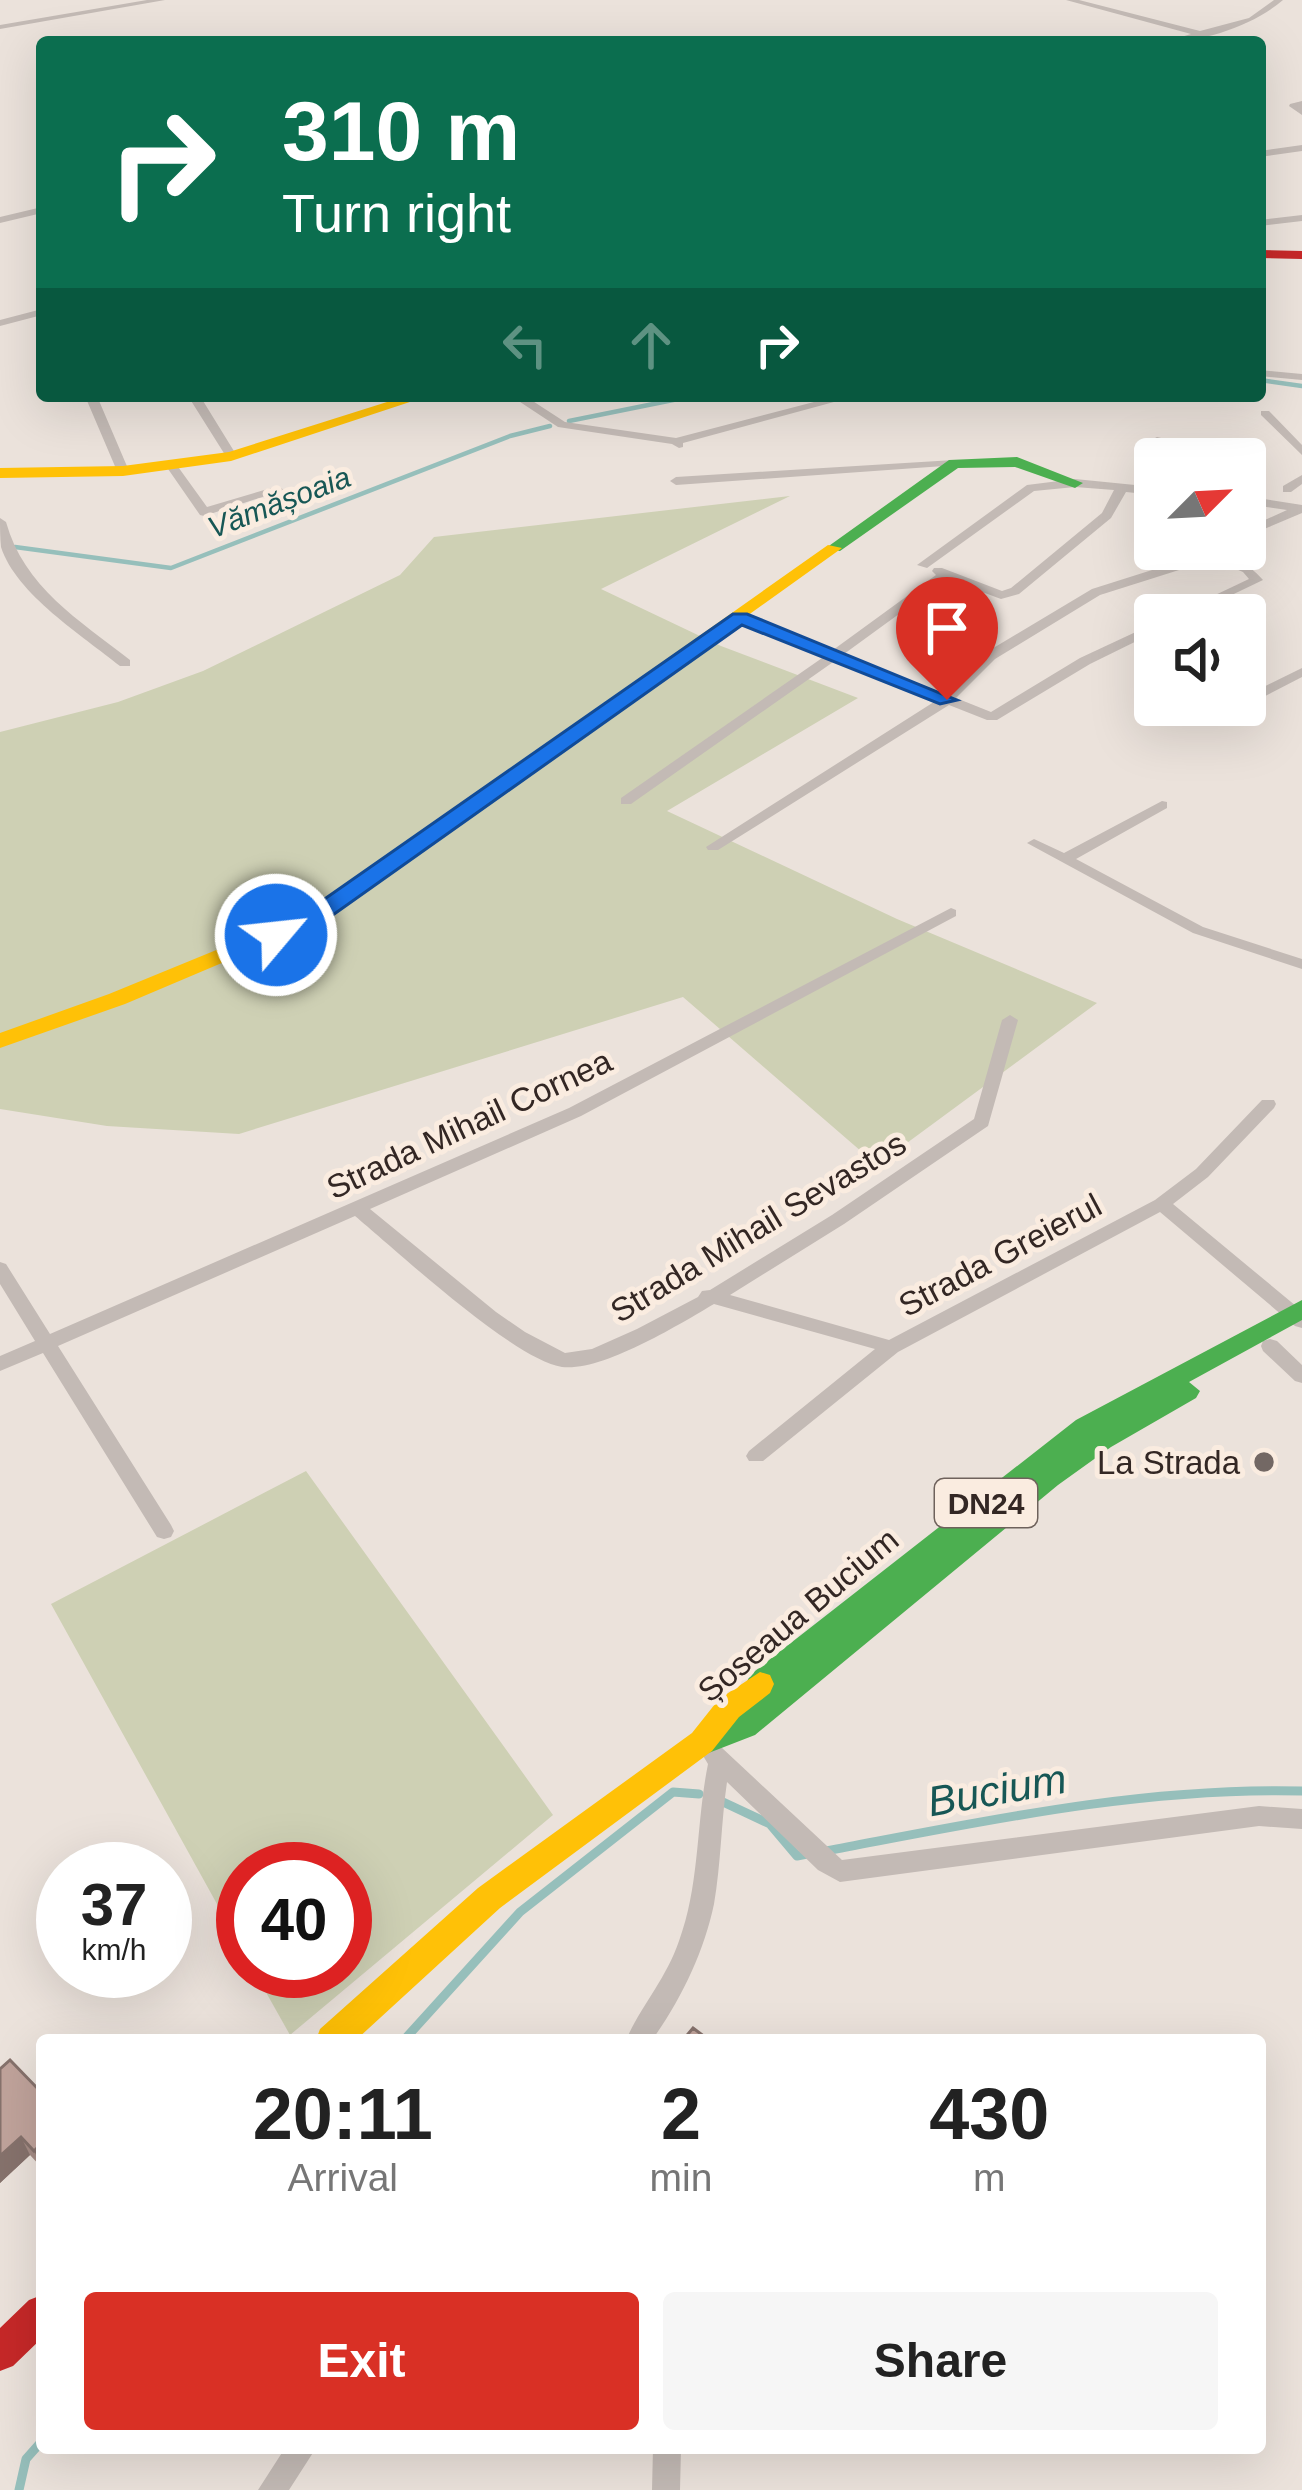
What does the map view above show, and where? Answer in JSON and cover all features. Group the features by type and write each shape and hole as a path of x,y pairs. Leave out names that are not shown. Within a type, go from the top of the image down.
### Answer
{"main road":[{"path":"1266,253 1302,255"},
{"path":"0,473 122,472 231,456 403,402"},
{"path":"0,1042 314,917 954,464 1013,460 1046,468 1075,483"},
{"name":"Șoseaua Bucium","path":"702,1742 746,1726 1102,1440 1270,1346 1300,1318"},
{"name":"Șoseaua Bucium","path":"339,2034 489,1898 702,1742 729,1708 1085,1427 1300,1318"},
{"path":"0,2354 36,2319"}],"street":[{"path":"0,27 160,0"},
{"path":"1070,0 1197,33"},
{"path":"1188,36 1252,20 1279,0"},
{"path":"1266,153 1302,148"},
{"path":"1266,222 1302,216 1290,201"},
{"path":"0,220 36,211"},
{"path":"0,323 36,314"},
{"path":"1266,374 1302,377"},
{"path":"93,402 122,472"},
{"path":"198,402 231,456"},
{"path":"526,402 562,425 678,443 828,402"},
{"path":"1264,413 1302,452"},
{"path":"676,481 954,464"},
{"path":"172,466 204,512 278,490"},
{"path":"1287,489 1302,479"},
{"path":"1121,489 1108,515 1015,591 995,592 922,565 1031,488 1075,483 1134,490"},
{"path":"1266,503 1300,509"},
{"path":"1266,524 1300,509"},
{"path":"0,521 3,554 125,663"},
{"path":"712,847 947,700 990,656 1083,599 1173,570"},
{"path":"1226,594 1257,580 1248,570"},
{"path":"626,801 740,718 840,656 945,574"},
{"path":"740,618 992,717 1134,637"},
{"path":"1266,690 1302,672"},
{"path":"1064,859 1162,805"},
{"path":"1034,843 1212,936 1302,964"},
{"name":"Strada Mihail Cornea","path":"0,1364 575,1112 951,913"},
{"name":"Strada Mihail Sevastos","path":"358,1209 516,1335 571,1362 612,1352 709,1297 982,1122 1010,1020"},
{"name":"Strada Greierul","path":"756,1456 891,1347 1161,1204 1202,1173 1268,1104"},
{"path":"1161,1204 1300,1318"},
{"path":"0,1269 164,1531"},
{"path":"709,1297 891,1347"},
{"path":"1270,1346 1302,1376"},
{"path":"702,1742 826,1863 840,1870 1259,1816 1302,1819"},
{"path":"642,2034 659,2012 694,1930 705,1887 720,1761"},
{"path":"272,2490 298,2454"},
{"path":"666,2490 667,2454"}],"green space":[{"path":"790,496 601,589 721,646 858,698 667,811 897,919 1097,1003 877,1165 683,997 239,1134 107,1126 0,1109 0,732 118,702 203,671 400,575 434,537"},
{"path":"306,1471 553,1815 372,1966 372,1842 216,1842 216,1902 192,1859 192,1842 183,1842 51,1604"},
{"path":"269,1998 334,1998 291,2034"}],"building":[{"path":"10,2060 36,2087 34,2151 21,2137 0,2156 0,2069"}],"waterway":[{"name":"Vămășoaia","path":"1266,381 1302,386"},
{"name":"Vămășoaia","path":"569,421 663,402"},
{"name":"Vămășoaia","path":"15,547 171,568 510,436 550,426"},
{"name":"Bucium","path":"826,1851 1122,1800 1302,1791"},
{"name":"Bucium","path":"409,2034 520,1912 673,1792 699,1794"},
{"name":"Bucium","path":"723,1802 770,1824 797,1856 807,1854"},
{"name":"Bucium","path":"19,2490 26,2459 36,2448"}],"traffic: fast":[{"path":"834,548 954,463 1017,462 1075,483"},
{"path":"760,1684 1085,1427 1302,1309"},
{"path":"706,1741 745,1726 1049,1478 1102,1440 1187,1391"}],"traffic: slow":[{"path":"0,473 123,471 231,456 402,402"},
{"path":"0,1041 117,999 314,917 834,548"},
{"path":"339,2034 489,1898 702,1742 729,1708 760,1684"}],"traffic: jam":[{"path":"1266,254 1302,255"},
{"path":"0,2353 36,2319"}],"place":[{"name":"La Strada","path":"1264,1462"}],"route":[{"path":"276,935 314,917 740,618 947,700"}]}
